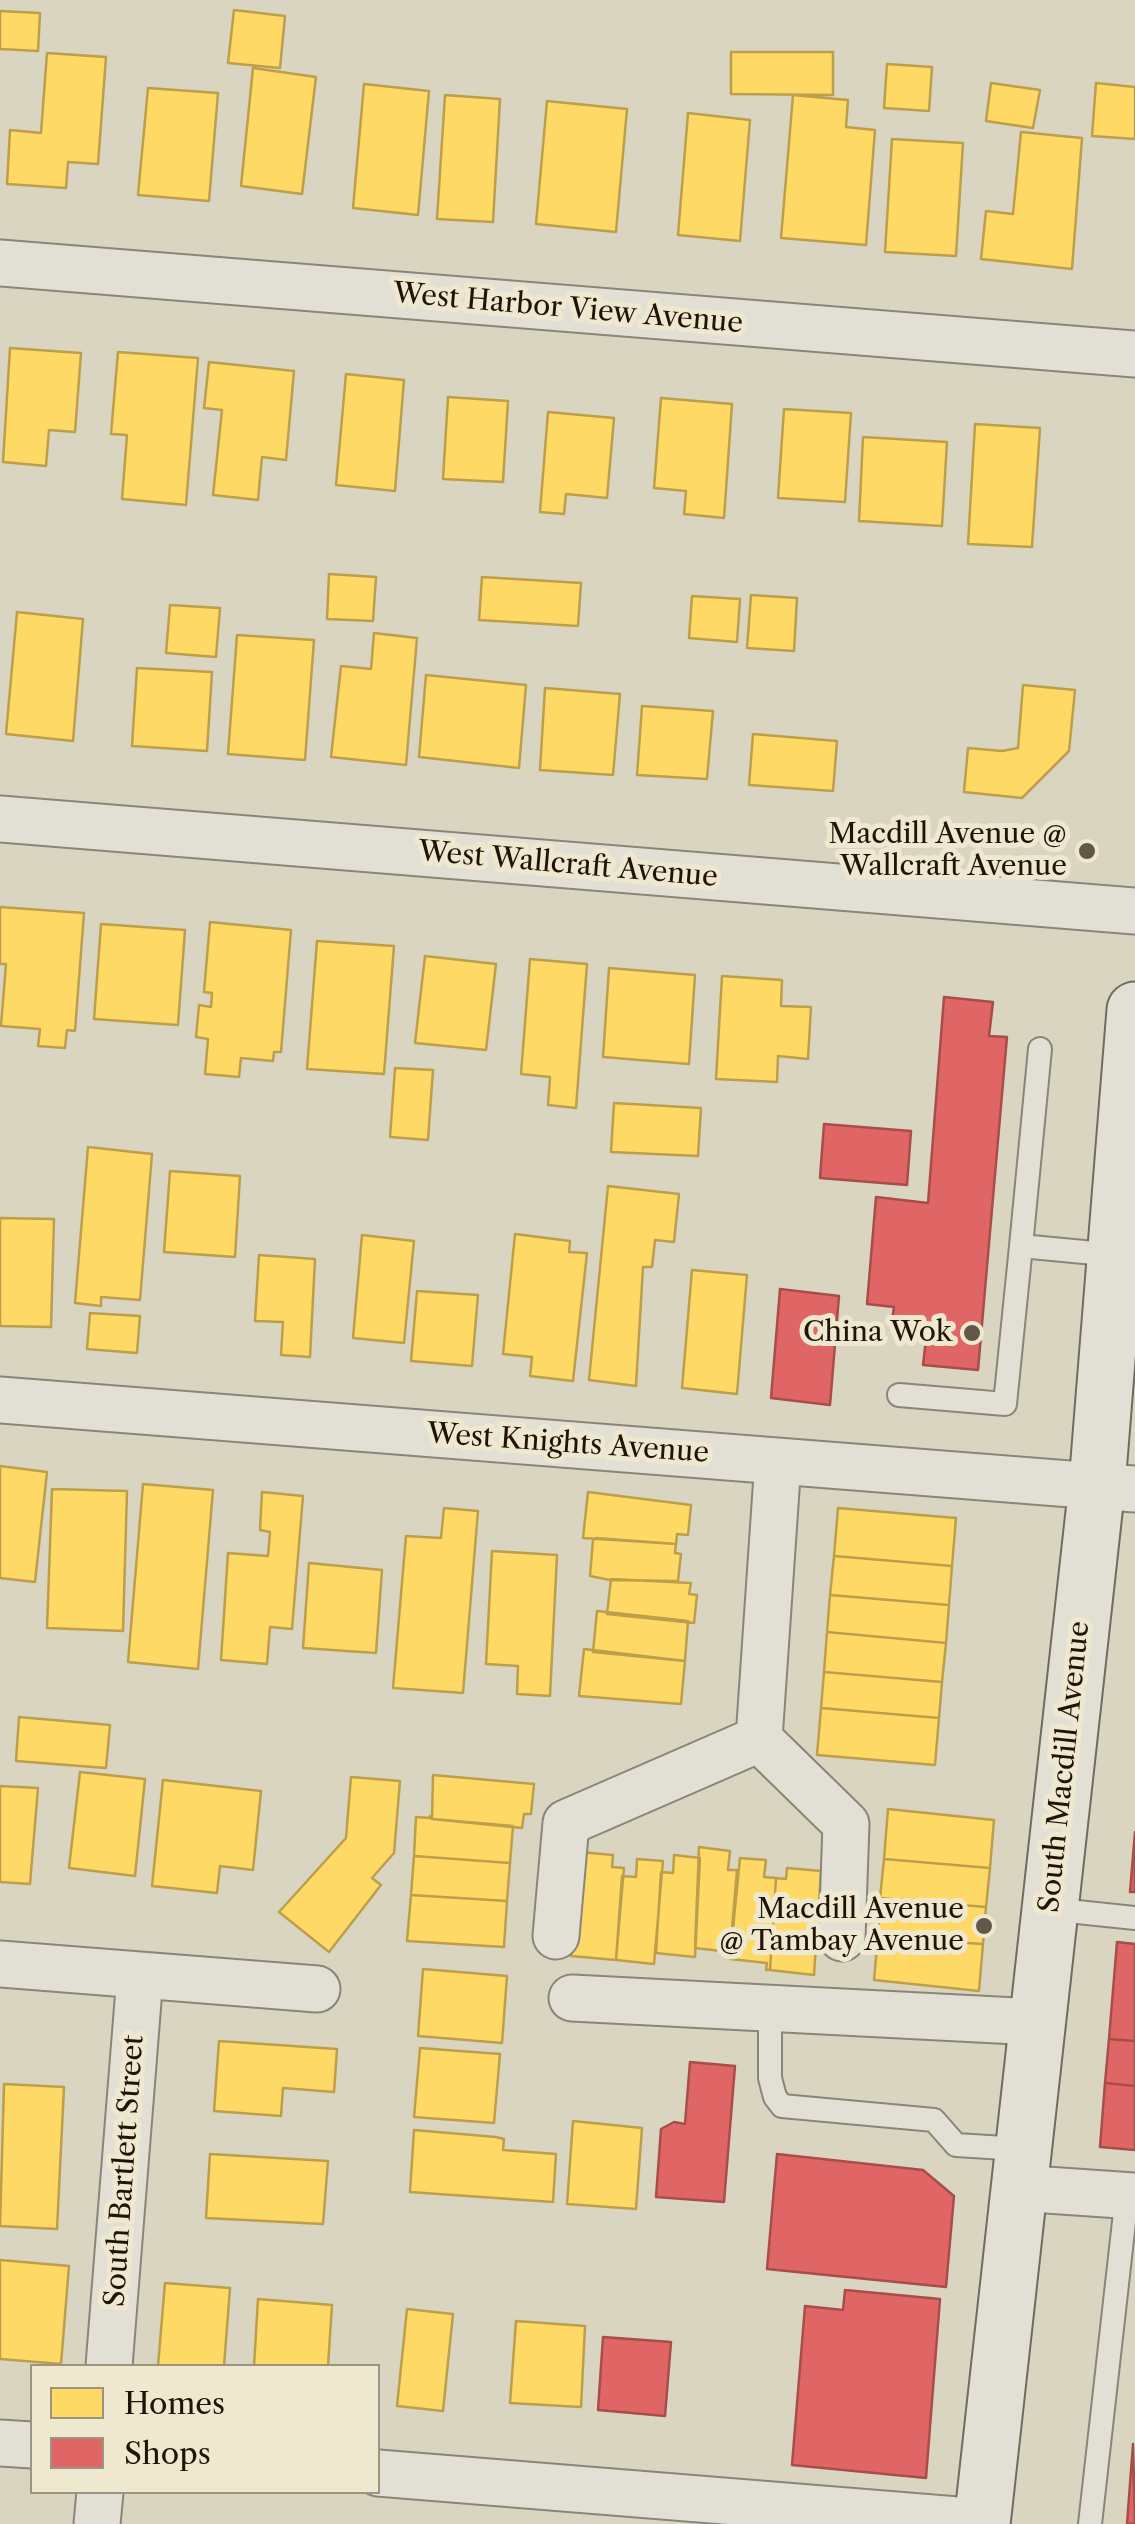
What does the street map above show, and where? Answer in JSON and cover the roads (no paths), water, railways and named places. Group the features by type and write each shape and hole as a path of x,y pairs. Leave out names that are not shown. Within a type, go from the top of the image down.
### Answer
{"street":[{"name":"West Harbor View Avenue","path":"0,263 1135,354"},
{"name":"West Wallcraft Avenue","path":"0,820 1135,911"},
{"name":"South Macdill Avenue","path":"982,2523 1048,1909 1116,1487 1121,1275 1135,1010"},
{"name":"West Knights Avenue","path":"0,1400 1116,1487"},
{"path":"778,1461 759,1739 846,1824 842,1938"},
{"path":"556,1936 566,1823 759,1739"},
{"path":"0,1964 317,1989"},
{"name":"South Bartlett Street","path":"109,2364 140,1976"},
{"path":"572,1998 1036,2022"},
{"path":"1019,2168 1131,2196"},
{"path":"0,2443 30,2446"},
{"path":"380,2473 982,2523"},
{"path":"97,2524 100,2494"}],"lane":[{"path":"898,1395 1005,1404 1040,1049"},
{"path":"1021,1246 1121,1275"},
{"path":"1048,1909 1135,1918"},
{"path":"770,2008 770,2078 782,2106 934,2120 956,2146 1019,2168"},
{"path":"1090,2524 1131,2196"}],"place":[{"name":"Macdill Avenue @ Wallcraft Avenue","path":"1087,851"},
{"name":"China Wok","path":"972,1333"},
{"name":"Macdill Avenue @ Tambay Avenue","path":"984,1926"}]}
